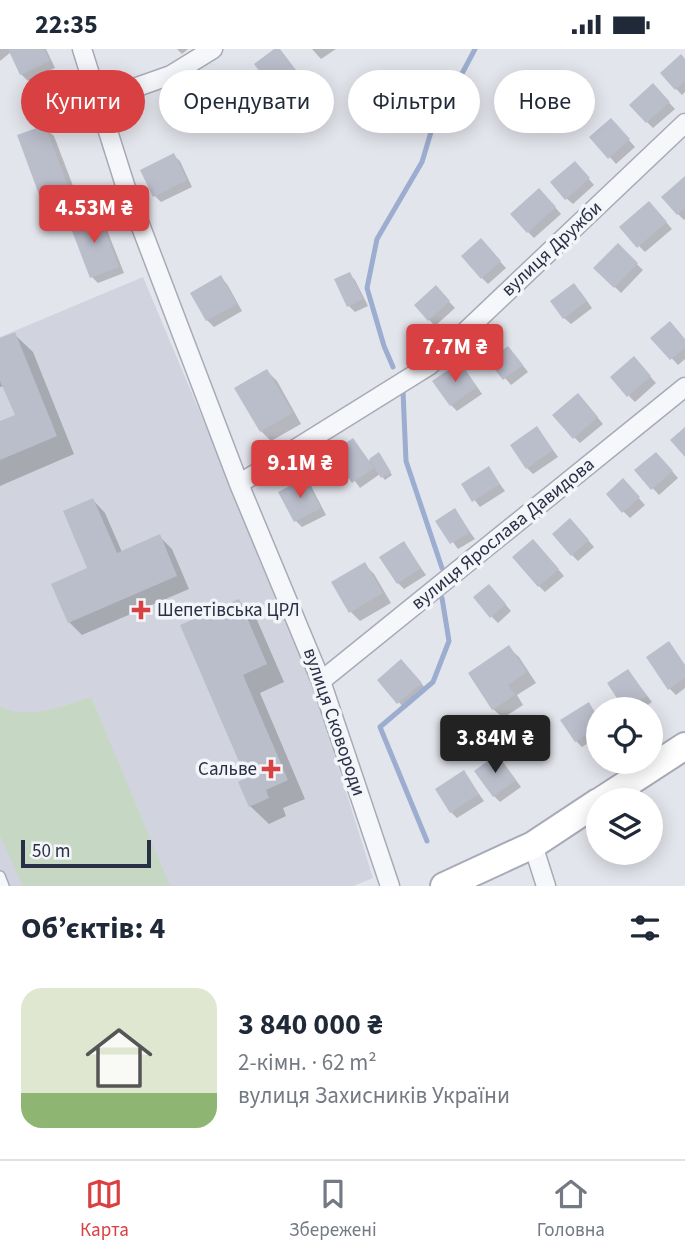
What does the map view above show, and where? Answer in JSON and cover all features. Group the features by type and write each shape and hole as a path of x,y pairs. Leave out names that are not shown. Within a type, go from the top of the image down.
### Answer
{"main road":[{"path":"620,788 685,745"},
{"path":"444,886 533,845 586,810"}],"street":[{"name":"вулиця Сковороди","path":"82,49 89,70"},
{"path":"145,84 171,75 213,49"},
{"name":"вулиця Дружби","path":"239,484 430,365 685,123"},
{"name":"вулиця Сковороди","path":"110,133 125,185 239,484 321,681 390,886"},
{"name":"вулиця Ярослава Давидова","path":"321,681 685,387"},
{"path":"533,845 546,886"}],"lane":[{"path":"0,876 5,886"}],"shaded area":[{"name":"Шепетівська ЦРЛ","path":"143,277 307,667 373,878 353,886 0,886 0,337"}],"green space":[{"path":"91,697 170,886 23,886 0,836 0,706 9,711 45,711"}],"building":[{"path":"8,49 44,49 50,61 31,70 21,70 20,75"},
{"path":"274,49 280,49 296,70 258,70 254,64"},
{"path":"681,54 685,59 685,81 675,90 660,73"},
{"path":"653,83 670,102 646,123 629,105"},
{"path":"611,118 630,139 608,159 589,137"},
{"path":"48,133 69,189 41,200 17,135"},
{"path":"174,153 187,180 153,197 140,170"},
{"path":"575,161 590,178 565,200 550,182"},
{"path":"685,176 685,208 677,215 661,197"},
{"path":"539,188 556,207 527,233 510,214"},
{"path":"649,201 667,222 637,248 619,227"},
{"path":"98,212 119,267 90,278 69,223"},
{"path":"481,238 501,261 481,279 461,256"},
{"path":"618,243 638,263 614,288 593,268"},
{"path":"350,272 363,299 347,307 334,279"},
{"path":"221,275 237,304 206,321 190,293"},
{"path":"574,283 587,301 563,319 550,301"},
{"path":"436,285 450,301 428,321 414,305"},
{"path":"670,321 685,339 685,348 670,360 650,338"},
{"path":"15,332 57,436 0,460 0,421 15,415 0,381 0,338"},
{"path":"508,346 523,365 503,380 488,361"},
{"path":"634,356 651,376 627,397 610,377"},
{"path":"460,362 477,387 450,406 432,381"},
{"path":"267,369 293,413 260,432 234,388"},
{"path":"578,393 598,417 573,439 552,415"},
{"path":"537,426 553,450 526,469 510,445"},
{"path":"685,427 685,457 670,440"},
{"path":"353,438 374,468 352,483 331,453"},
{"path":"379,452 391,472 381,478 369,459"},
{"path":"656,452 673,471 651,490 634,470"},
{"path":"489,466 500,484 472,502 461,484"},
{"path":"305,478 321,508 294,522 278,492"},
{"path":"623,478 640,497 622,513 606,494"},
{"path":"93,498 117,553 160,534 177,576 68,623 51,584 87,568 63,511"},
{"path":"455,508 470,532 450,544 435,521"},
{"path":"570,518 589,540 571,556 552,534"},
{"path":"533,539 559,569 538,587 512,557"},
{"path":"404,541 421,568 397,584 379,557"},
{"path":"365,562 383,593 349,613 331,582"},
{"path":"489,584 506,604 490,618 473,597"},
{"path":"239,599 267,664 243,675 288,780 266,790 269,798 249,807 238,782 246,778 180,625"},
{"path":"669,641 685,665 685,678 668,690 646,657"},
{"path":"509,645 527,672 508,685 515,695 492,710 468,673"},
{"path":"401,659 422,683 397,704 377,680"},
{"path":"628,669 647,696 616,697 607,683"},
{"path":"586,704 586,735 575,742 560,720"},
{"path":"497,754 516,780 493,797 474,771"},
{"path":"464,770 479,794 450,813 435,789"}],"waterway":[{"path":"393,367 367,288 377,239 422,162 431,132 475,49"},
{"path":"403,391 406,461 442,568"},
{"path":"427,841 380,727 433,682 449,641 442,598"}],"place":[{"name":"Шепетівська ЦРЛ","path":"141,610"},
{"name":"Сальве","path":"271,769"}]}
